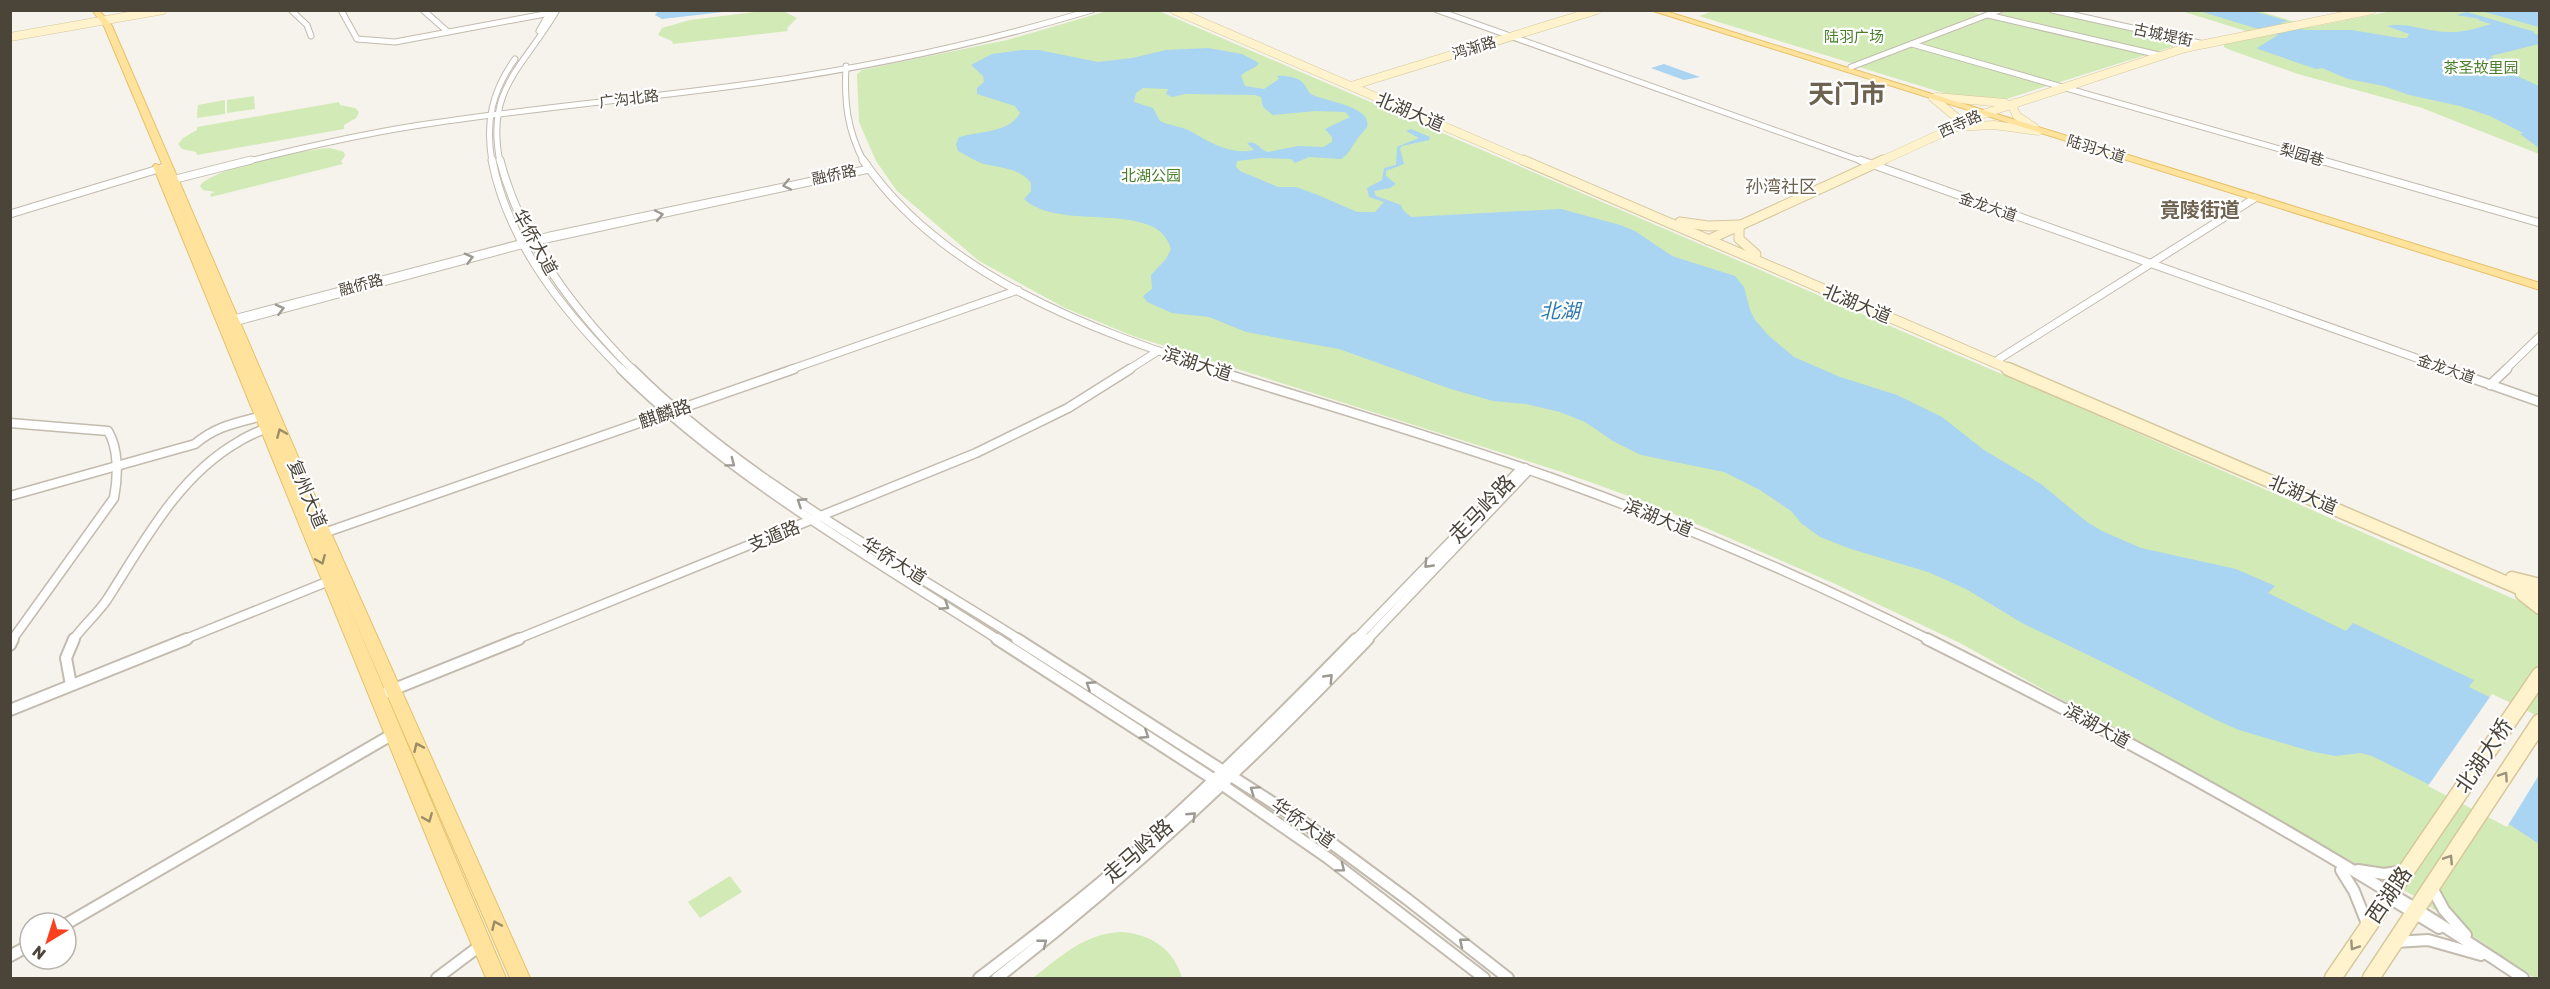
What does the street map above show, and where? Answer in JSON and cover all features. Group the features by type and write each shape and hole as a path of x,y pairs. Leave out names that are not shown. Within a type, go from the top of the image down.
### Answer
{"main road":[{"name":"复州大道","path":"87,10 100,18 167,175 336,578 377,696 496,978"},
{"path":"10,37 100,18 154,10"},
{"path":"100,18 163,10"},
{"name":"北湖大道","path":"1174,10 1675,220 1711,238 1756,254 2507,580 2540,597"},
{"name":"北湖大道","path":"1183,10 2507,580"},
{"name":"鸿渐路","path":"1354,85 1597,10"},
{"path":"1642,10 1905,93 1977,102 2015,103 2013,108 2017,116 2053,139 2540,286"},
{"name":"陆羽大道","path":"1653,10 2540,286"},
{"name":"陆羽大道","path":"1658,10 1935,98"},
{"path":"1670,10 1917,87 1935,98 1956,117 1953,127 1994,125 2040,130"},
{"name":"西寺路","path":"1711,238 1985,113 2159,55 2372,10"},
{"path":"1777,44 1785,50"},
{"path":"1803,62 1834,67"},
{"path":"1675,220 1708,226 1739,225 1738,239 1746,249 1756,254"},
{"name":"复州大道","path":"229,322 264,422 318,535"},
{"name":"复州大道","path":"336,578 393,690 520,978"},
{"path":"2507,580 2540,588"},
{"path":"2507,580 2540,608"},
{"name":"北湖大桥","path":"2446,811 2540,675"},
{"name":"北湖大桥","path":"2472,824 2540,722"},
{"name":"西湖路","path":"2333,978 2446,811"},
{"name":"西湖路","path":"2371,978 2472,824"}],"street":[{"path":"291,10 307,25 310,36"},
{"path":"341,10 355,36 363,42 395,42 552,11"},
{"path":"423,10 448,32"},
{"name":"广沟北路","path":"844,67 990,36 1084,10"},
{"name":"广沟北路","path":"10,214 167,175 339,140 492,114 710,89 844,67 993,38 1092,10"},
{"name":"金龙大道","path":"1437,10 1870,166 2540,402"},
{"path":"1851,67 2000,10"},
{"name":"古城堤街","path":"2052,10 2204,44"},
{"name":"华侨大道","path":"552,11 500,80 492,97 490,144 496,177 506,207 561,300 594,340 634,382 753,469 823,516 1230,774 1330,841 1508,978"},
{"path":"1988,15 2159,55"},
{"name":"梨园巷","path":"1912,44 2540,223"},
{"name":"滨湖大道","path":"844,67 840,103 843,121 850,141 867,170 887,197 924,232 964,261 1016,291 1080,323 1156,352 1524,471 1711,543 1907,633 2076,720 2388,894 2523,978"},
{"name":"融侨路","path":"229,322 528,242 867,170"},
{"path":"1999,359 2253,200"},
{"name":"麒麟路","path":"318,535 1016,291"},
{"path":"2490,384 2540,336"},
{"name":"支遁路","path":"377,696 823,516 1026,429 1084,399 1156,352"},
{"name":"华侨大道","path":"673,412 739,470 812,520 1220,784 1328,858 1484,978"},
{"path":"10,496 195,444 209,432 264,422"},
{"path":"71,685 66,658 74,640 102,607 158,518 190,477 264,422"},
{"path":"10,423 49,424 82,430 108,431 113,439 117,481 114,498 66,564 49,592 17,631 10,645"},
{"name":"走马岭路","path":"997,978 1132,871 1230,774 1524,471"},
{"path":"10,710 336,578"},
{"path":"78,917 393,734"},
{"name":"走马岭路","path":"979,978 1074,907 1220,784"},
{"path":"2342,868 2378,873 2405,871"},
{"path":"2342,868 2368,926"},
{"path":"2431,886 2454,922 2482,953"},
{"path":"2394,942 2435,942 2482,953"},
{"path":"437,978 481,945"},
{"name":"滨湖大道","path":"2482,953 2514,978"}],"green space":[{"name":"陆羽广场","path":"1716,10 1966,10 1983,15 1854,64 1699,16"},
{"path":"763,11 785,12 797,18 787,28 788,31 673,44 672,41 658,35 662,28 690,20"},
{"name":"北湖公园","path":"1107,11 1159,11 2062,400 2539,610 2539,978 2534,978 2416,897 1960,643 1833,583 1648,503 1559,471 1133,336 1065,308 979,261 897,191 876,161 859,122 857,74 862,70 1007,40"},
{"path":"2007,11 2043,11 2176,39 2184,43 2003,100 1950,95 1859,67"},
{"name":"茶圣故里园","path":"2181,11 2259,11 2312,27 2392,11 2539,11 2539,154 2422,108 2298,74 2230,50 2224,47 2224,44 2262,36"},
{"path":"254,96 255,109 227,113 227,100"},
{"path":"225,100 225,114 197,118 198,105"},
{"path":"339,102 340,105 355,108 359,112 356,118 344,125 344,129 197,155 196,152 182,149 178,144 183,138 197,130 197,127"},
{"path":"330,148 344,152 345,156 341,161 343,164 211,197 210,194 215,192 203,190 200,186 221,173 239,167 282,156"},
{"path":"730,876 742,892 700,918 688,902"},
{"path":"1121,932 1142,936 1160,945 1173,959 1182,978 1033,978 1063,954 1084,941 1108,933"}],"water":[{"name":"茶圣故里园","path":"2196,10 2253,11 2288,21 2280,23 2305,30 2351,30 2400,38 2407,38 2409,34 2387,26 2403,25 2440,32 2454,32 2491,24 2478,20 2480,19 2456,15 2467,12 2535,32 2533,33 2539,35 2539,44 2491,56 2502,69 2539,86 2539,148 2520,134 2523,133 2490,116 2460,106 2409,95 2384,86 2348,79 2322,68 2316,69 2258,49 2278,35"},
{"path":"658,11 732,11 662,19 655,15"},
{"path":"2481,11 2539,11 2539,27"},
{"name":"北湖","path":"1208,48 1242,54 1259,63 1241,76 1245,86 1264,89 1279,79 1277,76 1295,78 1305,85 1312,95 1356,110 1367,120 1367,127 1341,159 1309,157 1295,163 1291,159 1261,158 1237,161 1236,167 1240,171 1278,187 1296,187 1357,212 1375,212 1384,202 1369,197 1367,188 1382,180 1384,168 1396,165 1397,147 1419,138 1406,131 1411,129 1430,137 1429,140 1402,146 1400,149 1404,164 1386,171 1386,176 1396,184 1390,188 1374,191 1376,196 1401,205 1411,217 1561,209 1635,231 1672,256 1735,276 1744,287 1755,320 1768,335 1794,357 1840,377 1897,395 1942,417 1984,450 2041,484 2087,522 2102,531 2141,548 2236,569 2275,586 2268,593 2346,631 2353,623 2474,680 2469,687 2539,721 2539,844 2512,826 2372,756 2361,753 2335,756 2310,751 2239,730 2214,719 2022,623 1966,589 1928,572 1851,549 1820,537 1801,523 1791,511 1760,490 1724,472 1641,455 1613,441 1585,422 1560,412 1526,404 1493,401 1451,389 1339,349 1246,332 1209,317 1172,313 1147,302 1143,296 1152,289 1151,275 1166,259 1171,249 1162,234 1147,224 1128,220 1060,214 1040,209 1024,199 1031,191 1031,183 1021,174 1010,169 984,164 958,151 956,144 959,137 1001,128 1015,120 1020,113 1015,106 977,94 977,88 984,82 983,76 971,65 992,54 1039,50 1098,62 1132,58 1166,50","holes":["1143,88 1168,89 1166,94 1172,97 1185,94 1255,95 1261,97 1263,107 1273,115 1316,111 1345,112 1350,117 1325,129 1332,137 1332,142 1323,147 1298,146 1268,152 1251,142 1247,143 1254,150 1237,151 1221,147 1188,130 1160,121 1153,108 1134,102 1136,93"]},
{"path":"1664,64 1700,77 1684,80 1651,68"}],"pier":[{"path":"2492,694 2540,717 2539,775 2507,827 2428,786"}],"district":[{"name":"天门市","path":"1847,94"},
{"name":"孙湾社区","path":"1781,187"},
{"name":"竟陵街道","path":"2200,210"}]}
